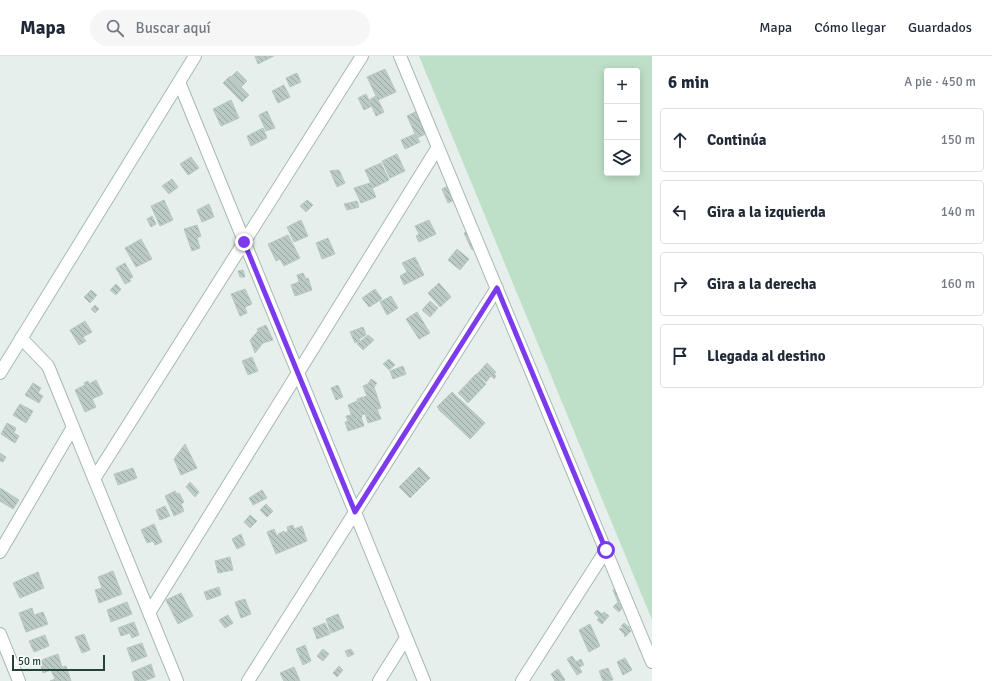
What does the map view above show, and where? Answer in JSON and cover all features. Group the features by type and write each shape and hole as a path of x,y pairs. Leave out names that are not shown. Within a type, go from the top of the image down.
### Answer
{"street":[{"path":"0,373 195,56"},
{"path":"94,479 362,56"},
{"path":"400,56 652,662"},
{"path":"179,82 424,681"},
{"path":"149,613 438,148"},
{"path":"248,681 497,288"},
{"path":"21,338 48,366 177,681"},
{"path":"0,552 73,428"},
{"path":"522,681 606,550"},
{"path":"0,634 19,681"},
{"path":"378,681 406,638"}],"green space":[{"path":"419,56 652,56 652,620"}],"building":[{"path":"255,56 274,56 258,64"},
{"path":"385,69 396,92 378,100 367,77"},
{"path":"237,71 247,81 241,87 231,77"},
{"path":"297,73 301,82 290,87 286,78"},
{"path":"230,76 249,95 242,102 223,83"},
{"path":"284,85 290,97 278,103 272,91"},
{"path":"366,94 372,106 364,110 358,98"},
{"path":"376,96 384,112 376,116 369,100"},
{"path":"231,100 239,118 221,126 213,109"},
{"path":"421,109 432,131 417,138 407,116"},
{"path":"267,111 275,128 266,131 259,115"},
{"path":"263,128 267,138 251,146 247,136"},
{"path":"415,134 420,142 405,149 401,140"},
{"path":"397,154 405,171 390,178 382,161"},
{"path":"191,157 199,168 188,175 180,164"},
{"path":"381,163 389,180 373,188 365,170"},
{"path":"339,170 345,183 337,187 330,171"},
{"path":"172,179 178,187 169,194 162,186"},
{"path":"370,183 376,197 361,203 354,188"},
{"path":"450,185 457,199 448,203 442,189"},
{"path":"164,200 173,220 160,226 151,206"},
{"path":"307,200 313,205 306,212 300,206"},
{"path":"357,201 359,207 347,210 344,204"},
{"path":"209,204 214,217 202,222 197,210"},
{"path":"152,216 156,224 151,227 147,219"},
{"path":"301,220 308,236 294,242 287,227"},
{"path":"429,220 436,234 419,242 416,236 419,234 415,226"},
{"path":"197,225 201,236 197,238 200,248 192,251 184,229"},
{"path":"474,228 483,244 472,250 464,233"},
{"path":"288,235 300,258 284,266 280,259 276,261 268,244"},
{"path":"328,238 335,254 322,259 316,243"},
{"path":"141,239 152,259 136,267 125,248"},
{"path":"457,249 469,259 460,270 448,260"},
{"path":"415,257 424,275 404,285 400,276 407,272 402,263"},
{"path":"125,263 133,277 129,279 131,281 125,284 116,268"},
{"path":"243,270 245,277 240,277 238,271"},
{"path":"303,273 306,279 308,278 312,290 295,296 291,285 299,282 297,275"},
{"path":"439,283 451,297 440,307 428,293"},
{"path":"116,284 121,289 116,295 110,290"},
{"path":"245,289 252,304 245,307 247,313 240,316 231,294"},
{"path":"375,289 382,299 369,307 362,298"},
{"path":"91,290 97,295 90,303 84,297"},
{"path":"391,296 398,308 387,315 380,302"},
{"path":"430,301 438,308 430,317 422,310"},
{"path":"95,305 99,309 95,313 91,309"},
{"path":"417,312 430,333 419,339 406,319"},
{"path":"85,321 92,332 83,337 86,341 79,345 70,330"},
{"path":"266,325 273,340 263,343 255,353 250,340 258,331 257,329"},
{"path":"363,327 366,335 359,339 360,341 355,343 350,332"},
{"path":"368,335 374,340 363,350 357,344"},
{"path":"252,357 258,371 248,375 242,361"},
{"path":"389,359 395,365 389,370 383,364"},
{"path":"487,363 496,372 494,374 496,376 494,379 491,376 486,382 477,374"},
{"path":"403,366 406,374 393,379 390,371"},
{"path":"476,374 486,384 468,403 458,393"},
{"path":"371,379 377,383 374,387 381,408 362,415 357,399 367,396 363,386 368,384"},
{"path":"96,380 103,394 92,399 96,407 85,412 75,390 85,385 84,383 88,381 89,384"},
{"path":"33,383 41,388 38,393 43,396 39,403 25,395"},
{"path":"338,385 343,397 336,400 331,388"},
{"path":"452,392 485,423 470,439 437,407"},
{"path":"452,393 484,422 470,438 438,409"},
{"path":"357,401 362,417 353,420 348,405"},
{"path":"20,404 33,411 26,423 13,415"},
{"path":"377,409 381,419 368,423 365,413"},
{"path":"351,415 353,420 361,417 364,426 348,431 345,422 348,421 346,416"},
{"path":"7,423 16,428 14,433 19,436 15,443 1,434"},
{"path":"185,444 197,468 181,475 174,459"},
{"path":"0,453 6,457 3,462 0,461"},
{"path":"419,467 430,478 410,498 399,487"},
{"path":"133,468 137,478 118,485 114,474"},
{"path":"190,482 199,492 195,497 186,487"},
{"path":"0,488 19,500 13,509 0,501"},
{"path":"262,490 267,498 253,505 249,498"},
{"path":"175,491 177,494 179,493 184,502 181,504 184,511 174,516 165,496"},
{"path":"266,504 273,511 267,517 260,510"},
{"path":"165,506 170,516 160,520 156,510"},
{"path":"250,515 257,521 250,528 244,522"},
{"path":"154,524 162,542 155,545 153,541 147,543 141,530"},
{"path":"293,525 294,529 302,526 307,541 276,554 267,532 274,529 277,536 284,531 285,533 288,531 287,527"},
{"path":"241,534 245,545 237,549 232,539"},
{"path":"230,557 233,570 218,573 215,561"},
{"path":"113,571 122,594 99,603 95,590 102,588 98,577"},
{"path":"38,572 44,588 20,598 13,583"},
{"path":"219,587 221,595 207,600 204,592"},
{"path":"622,587 627,598 618,602 613,590"},
{"path":"181,593 193,616 178,624 166,600"},
{"path":"245,599 251,614 241,618 235,602"},
{"path":"127,602 132,614 111,622 107,610"},
{"path":"618,602 623,607 619,612 613,607"},
{"path":"32,608 34,615 43,612 48,624 26,632 19,613"},
{"path":"597,610 602,614 604,612 609,616 602,624 597,620 599,618 594,613"},
{"path":"338,614 344,628 331,633 326,619"},
{"path":"228,615 233,623 225,628 219,620"},
{"path":"134,622 139,635 132,638 130,633 121,636 118,628"},
{"path":"325,623 330,634 317,639 313,628"},
{"path":"624,623 630,628 629,629 631,631 625,637 619,629 621,628 625,630 621,626"},
{"path":"590,624 600,646 589,652 579,630"},
{"path":"84,634 90,650 82,653 75,637"},
{"path":"45,635 49,646 34,652 29,641"},
{"path":"142,643 147,656 132,662 127,648"},
{"path":"305,645 311,661 303,665 296,649"},
{"path":"323,649 329,654 323,661 317,656"},
{"path":"351,649 354,654 348,657 345,651"},
{"path":"58,654 62,667 66,666 71,681 50,681 55,679 51,670 43,673 39,661"},
{"path":"572,656 576,662 581,659 584,665 579,667 582,672 577,675 567,659"},
{"path":"625,658 632,670 623,675 617,662"},
{"path":"151,664 155,677 144,681 135,681 132,672"},
{"path":"339,666 343,670 337,677 333,673"},
{"path":"294,667 300,681 284,681 280,673"},
{"path":"608,668 613,680 603,681 599,671"},
{"path":"558,669 565,680 555,681 551,674"}],"route":[{"path":"244,242 355,512 497,288 606,550"}]}
